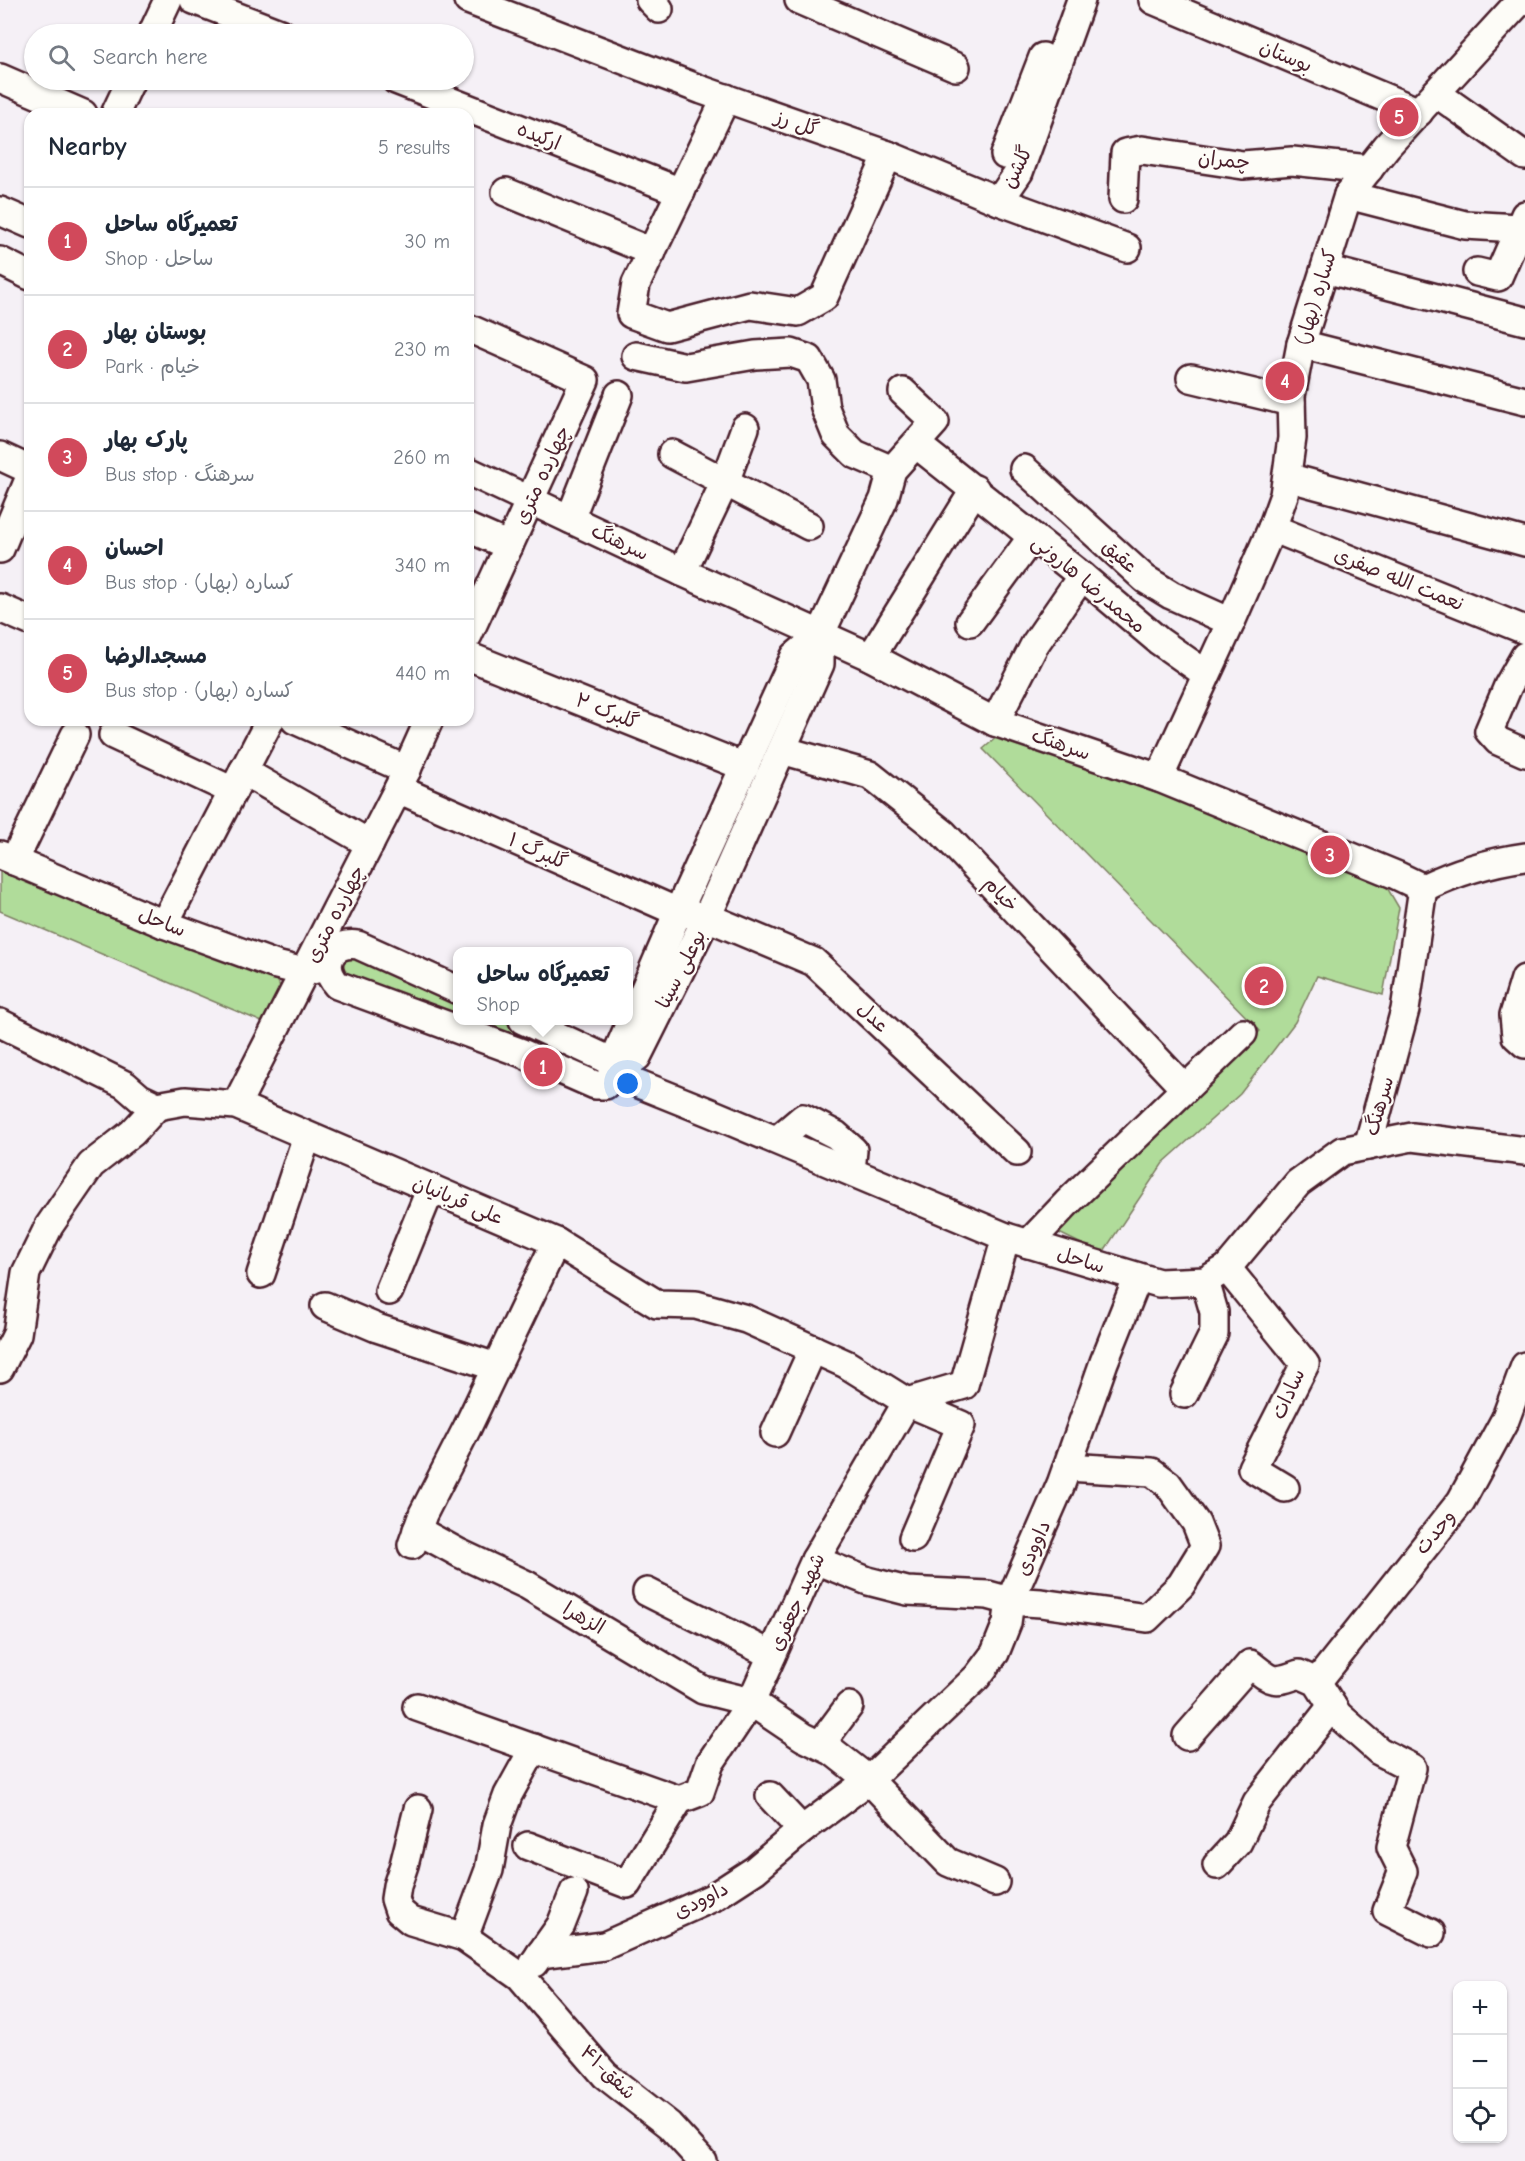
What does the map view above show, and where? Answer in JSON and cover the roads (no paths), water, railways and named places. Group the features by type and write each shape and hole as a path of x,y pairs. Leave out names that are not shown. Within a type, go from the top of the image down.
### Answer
{"street":[{"path":"157,24 168,0"},
{"path":"194,0 256,24"},
{"name":"گل رز","path":"468,0 726,98 888,155 999,201 1126,248"},
{"path":"800,0 956,67"},
{"name":"گلشن","path":"999,201 1001,167 1066,0"},
{"name":"گلشن","path":"999,201 1019,172 1081,0"},
{"name":"بوستان","path":"1153,0 1428,102 1525,156"},
{"name":"کساره (بهار)","path":"1159,778 1231,622 1284,495 1292,438 1291,402 1301,344 1348,195 1428,102 1521,0"},
{"path":"0,78 24,88"},
{"path":"28,90 69,108"},
{"path":"118,108 126,90"},
{"name":"ارکیده","path":"421,90 467,108"},
{"path":"726,98 636,284 631,314 667,327 750,305 798,312 824,297 888,155"},
{"name":"ارکیده","path":"474,111 681,192"},
{"name":"چمران","path":"1123,199 1125,153 1142,150 1243,165 1292,161 1369,169"},
{"path":"506,192 652,252"},
{"path":"1348,195 1465,225 1523,223 1498,277 1477,272"},
{"path":"0,211 24,221"},
{"path":"0,261 24,273"},
{"path":"1324,269 1525,321"},
{"name":"چهارده متری","path":"474,331 585,380 474,622"},
{"path":"1301,344 1525,401"},
{"path":"636,356 686,367 754,356 791,353 809,359 821,380 825,408 836,435 855,454 892,470"},
{"path":"1191,378 1291,402"},
{"name":"بوعلی سینا","path":"614,1074 637,1057 707,917 820,664 820,636 884,499 892,470 934,422 903,392"},
{"path":"570,519 619,395"},
{"path":"682,572 725,482 745,428"},
{"name":"محمدرضا هارونی","path":"916,444 975,489 1159,641 1206,674"},
{"path":"672,454 809,526"},
{"path":"0,456 24,467"},
{"name":"عقیق","path":"1024,469 1146,579 1170,595 1231,622"},
{"name":"سرهنگ","path":"474,474 820,636 871,657 994,722 1159,778 1385,870 1423,888 1406,1010 1368,1146"},
{"path":"1287,477 1525,542"},
{"path":"0,549 6,516 24,487"},
{"path":"871,657 975,489"},
{"name":"نعمت الله صفری","path":"1272,528 1525,630"},
{"path":"474,531 509,546"},
{"path":"970,622 1032,537"},
{"path":"994,722 1035,644 1082,576"},
{"path":"0,608 24,618"},
{"name":"بوعلی سینا","path":"633,1016 795,656 820,636"},
{"path":"1525,656 1508,686 1489,731 1498,741 1525,753"},
{"name":"گلبرک ۲","path":"474,658 745,767"},
{"path":"164,924 267,726"},
{"name":"گلبرگ ۱","path":"306,726 402,779 678,912 707,917"},
{"name":"چهارده متری","path":"237,1106 316,969 370,844 426,726"},
{"path":"7,858 75,735"},
{"path":"113,735 238,781 370,844"},
{"name":"خیام","path":"782,750 870,776 943,832 1185,1089"},
{"path":"1423,888 1452,874 1500,860 1525,856"},
{"name":"ساحل","path":"7,858 164,924 276,965 316,969"},
{"name":"عدل","path":"707,917 814,962 1017,1152"},
{"path":"316,969 329,959 337,948 351,944 358,945 453,988"},
{"path":"316,969 329,973 337,985 522,1053 595,1085 609,1083 614,1074"},
{"path":"1525,979 1514,1015 1516,1036 1525,1044"},
{"path":"0,1023 125,1085 140,1098 157,1106 132,1133 91,1165 49,1226 26,1273 17,1334 0,1368"},
{"name":"ساحل","path":"534,1025 607,1059 613,1065 614,1074 1017,1240 1159,1283 1216,1274"},
{"name":"بوعلی سینا","path":"614,1074 618,1051 629,1025"},
{"path":"907,1402 964,1385 1017,1240 1067,1203 1243,1033"},
{"name":"علی قربانیان","path":"157,1106 185,1101 237,1106 556,1242 657,1304 696,1305 746,1318 846,1364 907,1402 961,1425 913,1538"},
{"path":"261,1274 307,1136"},
{"path":"1184,1394 1214,1333 1216,1274 1298,1183 1342,1151 1412,1137 1525,1150"},
{"path":"389,1291 431,1188"},
{"name":"الزهرا","path":"556,1242 423,1514 415,1537 459,1553 527,1585 703,1690 751,1702"},
{"name":"سادات","path":"1216,1274 1305,1364 1252,1468 1284,1488"},
{"name":"داوودی","path":"540,1954 604,1946 712,1898 755,1870 802,1830 868,1780 977,1677 995,1653 1007,1623 1010,1601 1067,1467 1104,1362 1138,1277"},
{"path":"325,1306 377,1328 496,1367"},
{"path":"775,1434 813,1349"},
{"name":"وحدت","path":"1317,1682 1461,1501 1505,1420 1525,1366"},
{"name":"شهید جعفری","path":"528,1846 627,1884 679,1800 700,1792 710,1763 751,1702 815,1560 907,1402"},
{"path":"815,1560 868,1581 908,1591 988,1595 1010,1601 1041,1603 1147,1618 1181,1585 1205,1546 1196,1523 1168,1484 1152,1472 1067,1467"},
{"path":"647,1592 772,1656"},
{"path":"1186,1736 1250,1664 1267,1677 1280,1681 1299,1674 1317,1682 1338,1715 1379,1751 1412,1768 1391,1847 1403,1871 1387,1911 1431,1933"},
{"path":"751,1702 803,1737 832,1751 868,1780 948,1863 995,1882"},
{"path":"820,1745 849,1706"},
{"path":"1217,1865 1238,1842 1257,1802 1332,1706"},
{"path":"417,1707 679,1800"},
{"path":"464,1937 489,1870 497,1825 508,1795 534,1748"},
{"path":"770,1796 802,1830"},
{"name":"شفق-۴۱","path":"418,1809 397,1886 395,1899 399,1911 411,1921 464,1937 520,1976 605,2075 669,2125 702,2161"},
{"path":"520,1976 540,1954 561,1925 574,1892"}],"place":[{"name":"مسجدالرضا","path":"1399,117"},
{"name":"احسان","path":"1285,381"},
{"name":"پارک بهار","path":"1330,855"},
{"name":"بوستان بهار","path":"1264,986"},
{"name":"تعمیرگاه ساحل","path":"543,1067"}]}
